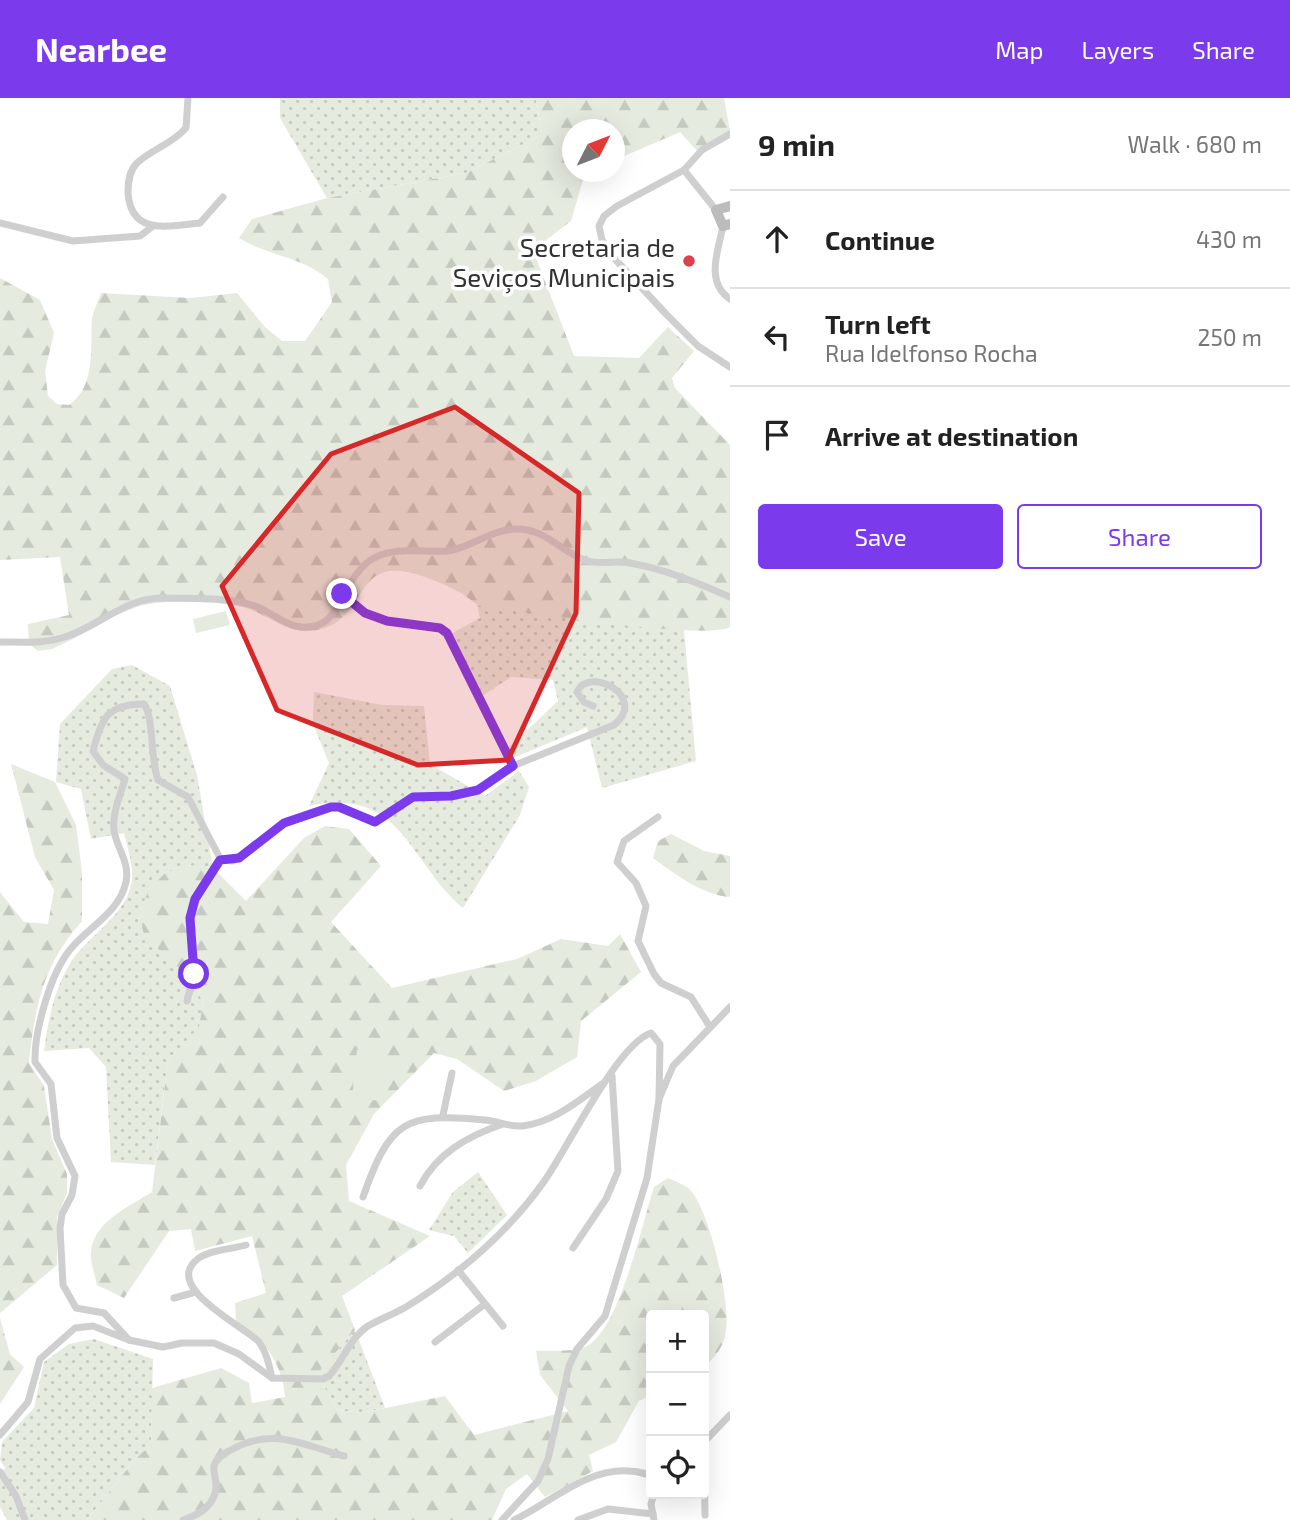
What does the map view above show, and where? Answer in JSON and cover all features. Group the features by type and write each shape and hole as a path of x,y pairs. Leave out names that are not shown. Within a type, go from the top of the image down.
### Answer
{"street":[{"path":"188,98 186,128 135,164 128,180 129,207 137,219 153,226 200,223 223,197"},
{"path":"730,134 702,150 684,170 617,206 604,216 599,226 602,240 614,259 698,346 730,367"},
{"path":"684,170 727,225 721,237 714,277 718,288 730,299"},
{"path":"716,210 730,206"},
{"path":"0,223 73,241 141,236 153,226"},
{"path":"721,237 730,240"},
{"path":"0,642 46,643 70,635 135,601 156,598 251,605 290,626 303,628 325,622 337,610 342,594 362,566 374,558 389,552 453,551 479,538 512,529 535,530 588,562 628,562 682,577 730,597"},
{"path":"342,594 365,613 387,621 440,628 447,633 513,766"},
{"path":"220,860 239,858 284,823 320,810 339,807 375,822 413,797 451,796 478,790 513,766 614,725 622,717 625,704 621,694 611,687 589,682 579,687 577,692 584,702 593,706"},
{"path":"129,1340 104,1313 76,1308 63,1284 61,1221 72,1195 75,1176 57,1138 51,1084 35,1062 45,1006 65,956 95,923 115,908 126,881 124,855 114,833 114,813 125,779 103,765 93,751 106,715 122,704 144,704 150,712 152,762 158,780 188,797 220,860"},
{"path":"658,817 624,841 617,862 636,883 646,906 638,941 653,974 661,984 691,997 710,1027"},
{"path":"187,1001 195,965 189,937 190,918 195,899 220,860"},
{"path":"659,1099 673,1066 730,1007"},
{"path":"0,1435 28,1402 40,1359 75,1328 93,1326 129,1340 163,1347 182,1343 214,1343 239,1354 272,1378 323,1379 329,1376 351,1343 367,1327 408,1306 458,1270 484,1249 534,1196 610,1077 634,1044 651,1033 660,1044 659,1099 647,1178 605,1316 577,1349 569,1366 548,1459 538,1481 502,1520"},
{"path":"443,1115 452,1073"},
{"path":"363,1197 388,1138 405,1125 443,1115 522,1126 562,1112 610,1077"},
{"path":"573,1248 606,1199 618,1171 610,1077"},
{"path":"420,1186 427,1172 446,1153 484,1130 503,1124"},
{"path":"246,1245 200,1256 190,1268 196,1292 215,1311 247,1331 259,1343 266,1354 272,1378"},
{"path":"458,1270 503,1326"},
{"path":"174,1298 196,1292"},
{"path":"435,1342 485,1304"},
{"path":"709,1438 730,1415"},
{"path":"183,1520 196,1516 208,1506 216,1486 214,1466 217,1460 241,1444 261,1436 279,1438 344,1457"},
{"path":"514,1520 565,1489 601,1476 630,1471 646,1474"},
{"path":"0,1472 16,1496 25,1520"},
{"path":"578,1520 608,1509 654,1517 654,1499"},
{"path":"705,1499 705,1515"}],"highlighted area":[{"path":"455,407 579,493 576,613 508,760 418,765 277,710 222,586 331,454"}],"green space":[{"path":"280,98 536,98 542,135 466,173 327,198 280,118"},
{"path":"536,98 724,98 730,131 697,151 680,132 625,156 625,119 562,119 562,182 582,182 571,221 533,250 574,356 639,358 668,327 694,351 672,378 675,388 730,445 730,627 714,630 649,628 477,605 445,585 398,571 382,573 370,581 344,616 330,626 311,631 292,629 238,606 173,602 148,604 126,611 52,649 38,651 29,644 28,624 69,615 60,557 0,560 0,278 40,300 54,333 45,371 48,396 57,404 69,405 78,397 88,378 93,316 101,293 190,298 237,293 265,327 282,341 305,341 332,302 328,279 307,265 239,238 252,219 327,198 466,173 542,135"},
{"path":"477,605 684,630 696,761 602,788 587,727 513,758 509,747 558,701 553,680 511,677 482,696 451,634 480,618"},
{"path":"226,611 230,625 196,633 193,619"},
{"path":"132,665 170,686 197,775 213,868 187,865 195,983 203,1004 200,1027 168,1060 155,1165 111,1162 106,1067 89,1048 44,1051 58,987 76,955 126,899 132,870 124,833 91,839 81,789 56,782 60,724 112,669"},
{"path":"314,692 382,705 424,706 430,764 485,796 519,771 529,787 520,815 463,908 444,889 400,832 384,817 365,807 340,803 309,806 329,763 313,724"},
{"path":"11,764 55,782 76,825 82,872 82,921 58,954 43,987 34,1023 29,1063 44,1086 52,1139 67,1174 67,1193 57,1217 57,1265 0,1313 0,892 24,922 48,924 54,890 35,857"},
{"path":"325,826 349,829 381,866 331,922 392,988 517,959 561,939 608,946 620,934 641,972 581,1021 577,1057 536,1081 504,1091 457,1059 434,1053 374,1114 346,1165 349,1201 430,1236 342,1296 355,1330 317,1374 337,1410 361,1413 445,1396 474,1435 568,1411 540,1375 536,1351 584,1348 600,1334 611,1317 629,1273 654,1187 668,1178 691,1191 712,1238 725,1299 726,1331 723,1342 709,1362 709,1310 646,1310 646,1398 639,1401 616,1442 589,1455 593,1471 545,1497 527,1474 506,1489 492,1520 87,1520 136,1458 151,1445 152,1388 221,1368 249,1383 252,1403 285,1397 280,1374 270,1353 255,1335 236,1321 235,1303 266,1293 252,1236 195,1251 191,1229 169,1231 124,1298 97,1285 91,1252 93,1241 105,1224 152,1192 168,1060 199,1027 203,1004 195,983 144,936 140,913 148,891 165,873 187,865 213,868 246,901 304,838"},
{"path":"671,834 704,851 730,856 730,897 699,888 653,858 658,841"},
{"path":"357,1050 386,1053 380,1101 352,1097"},
{"path":"478,1172 507,1215 468,1253 454,1236 429,1230 453,1192"},
{"path":"0,1318 10,1354 24,1367 0,1404"},
{"path":"355,1330 385,1408 361,1413 337,1410 317,1374"},
{"path":"94,1339 153,1359 151,1445 136,1458 87,1520 7,1520 0,1507 0,1473 5,1468 0,1460 2,1442 34,1408 44,1362 69,1344"}],"place":[{"name":"Secretaria de Seviços Municipais","path":"689,261"}],"route":[{"path":"194,974 195,965 189,937 190,918 195,899 220,860 233,861 284,823 320,810 339,807 375,822 381,821 413,797 451,796 478,790 513,766 474,694 447,633 440,628 387,621 365,613 342,594"}]}
